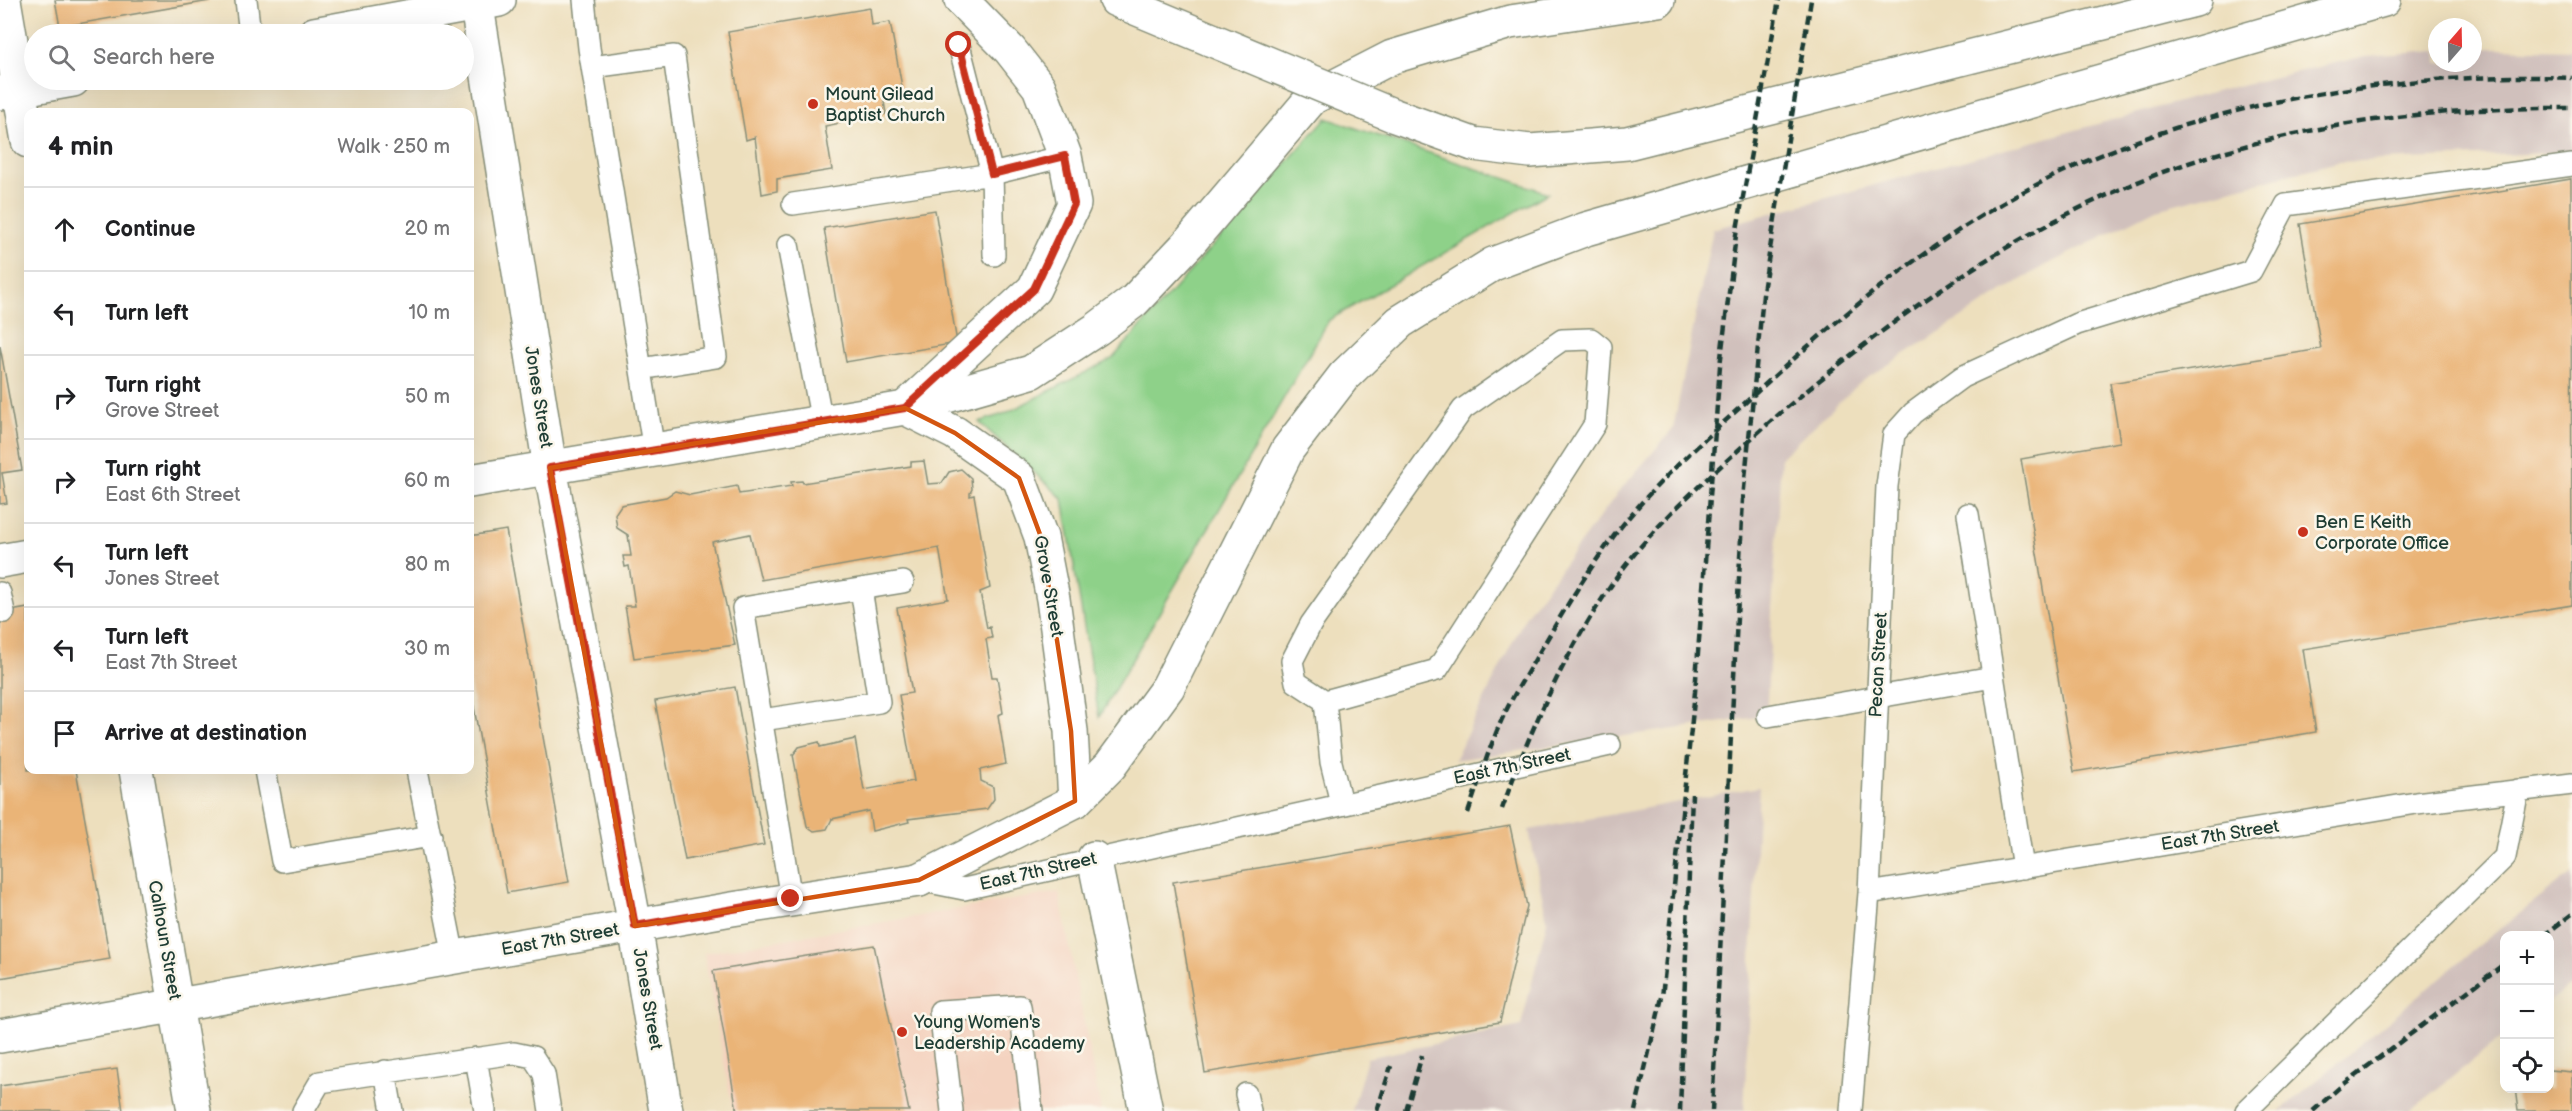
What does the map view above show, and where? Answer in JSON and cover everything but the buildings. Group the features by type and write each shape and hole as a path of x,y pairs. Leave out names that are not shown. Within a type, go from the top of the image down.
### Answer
{"main road":[{"path":"4,0 10,91 24,130"},
{"path":"905,408 1034,289 1074,204 1065,156 1039,87 1010,50 961,0"},
{"path":"1116,0 1395,116 1473,144 1530,151 1627,143 2195,0"},
{"path":"474,480 905,408 1031,372 1097,330 1134,301 1188,244 1312,98 1392,57 1510,22 1658,0"},
{"path":"919,880 1075,801 1110,766 1168,687 1288,449 1344,376 1400,322 1492,264 1586,229 2384,0"},
{"path":"366,24 484,1"},
{"name":"Jones Street","path":"484,1 550,468 635,926 666,1111"},
{"name":"Grove Street","path":"905,408 955,433 1019,478 1041,537 1053,599 1071,731 1075,801"},
{"path":"0,561 24,557"},
{"name":"Calhoun Street","path":"137,774 194,1111"},
{"path":"1094,858 1146,1111"},
{"name":"East 7th Street","path":"0,1036 791,899 919,880"}],"lane":[{"path":"246,0 249,24"},
{"path":"584,0 592,67 654,451"},
{"path":"959,45 992,174 994,255"},
{"path":"592,67 674,56 716,357 641,369"},
{"path":"793,204 992,174 1065,156"},
{"name":"Pecan Street","path":"1851,1111 1869,893 1887,486 1894,434 1913,413 1962,376 2077,324 2251,271 2286,204 2572,165"},
{"path":"788,246 822,422"},
{"path":"1591,339 1601,347 1595,424 1437,670 1325,701 1296,682 1292,661 1311,624 1463,409 1562,340 1591,339"},
{"path":"1968,514 2023,867"},
{"path":"791,899 743,608 903,582"},
{"path":"762,720 879,702 861,589"},
{"path":"1768,716 1993,677"},
{"path":"1325,701 1331,762 1341,803"},
{"name":"East 7th Street","path":"919,880 964,889 1094,858 1610,745"},
{"path":"266,774 282,861 430,836"},
{"path":"418,774 454,957"},
{"name":"East 7th Street","path":"1869,893 2416,803 2572,784"},
{"path":"2246,1111 2505,857 2517,790"},
{"path":"952,1111 940,1011 1020,1006 1032,1111"},
{"path":"303,1111 320,1082 514,1053 533,1058 544,1074 550,1111"},
{"path":"476,1058 485,1111"},
{"path":"385,1071 392,1111"}],"highlighted area":[{"path":"905,408 955,433 1019,478 1041,537 1071,731 1075,801 919,880 635,926 550,468"}],"shaded area":[{"path":"2482,49 2572,50 2572,152 2338,162 2156,209 2035,271 1861,382 1781,457 1766,716 1454,760 1525,617 1616,495 1673,429 1713,229 2237,86 2366,56 2428,52 2428,72 2482,72"},
{"path":"1759,787 1744,1111 1352,1111 1367,1058 1521,1026 1547,921 1529,830"},
{"path":"2572,873 2572,984 2554,998 2554,931 2500,931 2500,1039 2409,1111 2280,1111 2482,943"},
{"name":"Young Women's Leadership Academy","path":"1059,892 1101,1111 733,1111 704,953"}],"green space":[{"path":"1326,118 1548,193 1329,320 1099,717 1063,499 979,422 1006,413 1112,359"}],"railway":[{"path":"1635,1111 1662,997 1695,692 1720,366 1736,235 1779,0"},
{"path":"1712,1111 1743,499 1764,285 1811,0"},
{"path":"1468,813 1503,716 1513,697 1573,596 1622,525 1650,493 1711,433 1827,330 1935,246 2012,198 2112,150 2175,128 2240,110 2306,96 2373,86 2506,77 2572,78"},
{"path":"1502,809 1525,748 1566,660 1599,604 1646,540 1694,491 1796,399 1850,356 1961,276 2020,240 2080,208 2143,180 2252,144 2388,118 2480,110 2572,108"},
{"path":"1680,1111 1692,794"},
{"path":"2550,931 2572,914"},
{"path":"2313,1111 2340,1087 2500,967"},
{"path":"1406,1111 1422,1055"},
{"path":"1377,1111 1391,1066"}],"place":[{"name":"Mount Gilead Baptist Church","path":"813,104"},
{"name":"Ben E Keith Corporate Office","path":"2303,532"},
{"name":"Young Women's Leadership Academy","path":"902,1032"}],"route":[{"path":"791,899 635,926 550,468 905,408 1034,289 1053,254 1074,204 1065,156 992,174 959,45"}]}
